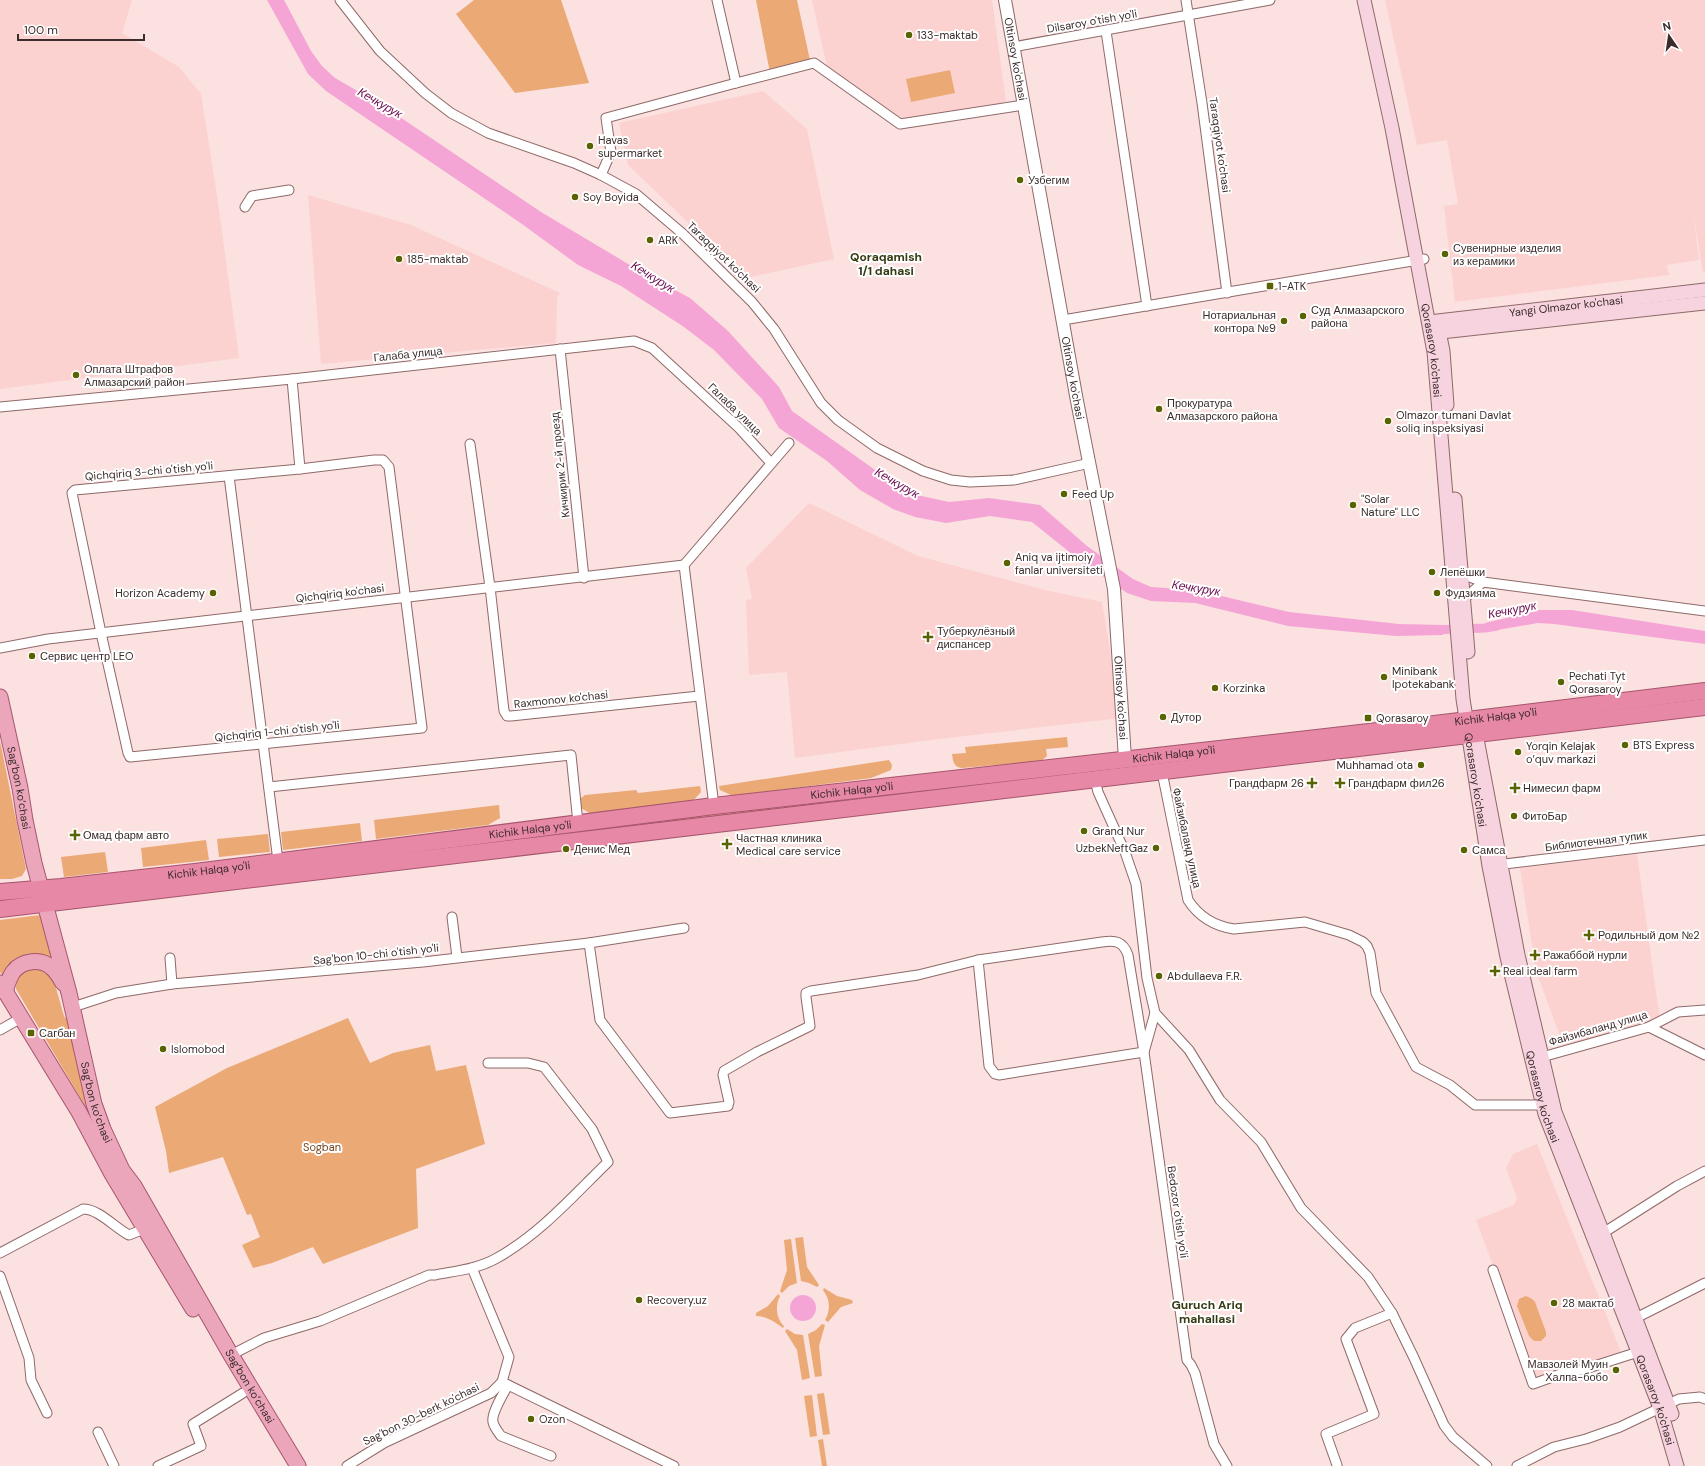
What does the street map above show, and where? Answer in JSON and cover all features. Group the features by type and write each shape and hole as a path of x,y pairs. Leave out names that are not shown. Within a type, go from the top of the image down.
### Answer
{"highway":[{"name":"Kichik Halqa yo'li","path":"1471,727 1705,691"},
{"name":"Kichik Halqa yo'li","path":"196,878 278,861 382,856 578,823 1125,758 1248,753 1471,727 1705,708"},
{"name":"Kichik Halqa yo'li","path":"0,909 44,896 382,856 846,809 1162,772 1248,753"},
{"path":"844,791 846,809"},
{"name":"Kichik Halqa yo'li","path":"0,892 44,896"}],"main road":[{"name":"Qorasaroy ko'chasi","path":"1364,0 1421,260"},
{"name":"Qorasaroy ko'chasi","path":"1374,0 1434,327 1443,351 1451,466 1464,599 1462,621"},
{"name":"Yangi Olmazor ko'chasi","path":"1434,327 1705,290"},
{"name":"Yangi Olmazor ko'chasi","path":"1434,327 1705,303"},
{"name":"Qorasaroy ko'chasi","path":"1434,327 1434,352 1462,621 1471,727 1495,865 1507,957 1542,1105 1638,1352 1664,1406 1677,1466"},
{"name":"Sag’bon ko’chasi","path":"0,697 20,788 25,820 71,1000 98,1116 122,1170 134,1186 150,1226 243,1393 286,1466"},
{"name":"Qorasaroy ko'chasi","path":"1495,865 1555,1112 1636,1318 1664,1406 1686,1466"},
{"path":"3,988 14,971 23,963 38,962 46,964 56,971 71,1000"},
{"name":"Sag’bon ko’chasi","path":"3,988 79,1112 112,1174 150,1226 231,1355 298,1466"}],"street":[{"name":"Taraqqiyot ko'chasi","path":"340,0 380,51 425,93 451,113 488,133 574,163 601,175 636,194 683,234 740,289 774,329 821,403 838,420 877,448 906,464 923,471 951,480 970,482 1014,480 1090,463"},
{"path":"717,0 736,82"},
{"name":"Oltinsoy ko'chasi","path":"1005,0 1077,401 1114,589 1125,758"},
{"name":"Taraqqiyot ko'chasi","path":"1186,0 1227,293"},
{"name":"Dilsaroy o'tish yo'li","path":"1013,47 1270,0"},
{"path":"1106,31 1147,306"},
{"path":"601,175 611,152 606,118 736,82 814,63 896,122 903,125 1024,105"},
{"path":"245,207 252,196 289,190"},
{"path":"1063,320 1421,260"},
{"name":"Галаба улица","path":"0,407 292,379 634,341 652,348 739,428 771,463"},
{"name":"Кичкирик 2-й проезд","path":"560,349 584,578"},
{"path":"292,379 300,469"},
{"path":"714,806 699,696 684,566 789,443"},
{"path":"470,444 490,587"},
{"name":"Qichqiriq 3-chi o'tish yo'li","path":"101,633 72,493 75,490 383,460 389,467 406,597"},
{"name":"Qichqiriq 3-chi o'tish yo'li","path":"229,476 278,861"},
{"name":"Qichqiriq ko'chasi","path":"0,648 48,639 490,587 684,566"},
{"path":"1462,574 1483,582 1705,611"},
{"path":"1464,599 1483,582"},
{"name":"Raxmonov ko'chasi","path":"490,587 504,711 506,716 519,716 699,696"},
{"name":"Qichqiriq 1-chi o'tish yo'li","path":"101,633 130,757 422,728 406,597"},
{"path":"269,787 571,754 578,823"},
{"name":"Файзибаланд улица","path":"1162,772 1188,900 1201,915 1208,920 1225,927 1234,928 1304,922 1356,938 1367,946 1370,953 1376,993 1416,1067 1450,1085 1475,1105 1542,1105"},
{"path":"1096,780 1098,792 1125,852 1136,884 1147,978 1156,1013 1189,1050 1220,1100 1261,1142 1301,1208 1368,1277 1392,1314 1444,1425 1453,1437 1486,1466"},
{"name":"Библиотечная тупик","path":"1495,865 1705,840"},
{"path":"452,917 457,957"},
{"name":"Sag'bon 10-chi o'tish yo'li","path":"71,1000 172,984 254,978 589,943 684,928"},
{"name":"Bedozor o'tish yo'li","path":"978,960 1111,941 1120,942 1128,954 1144,1052 1187,1360 1195,1374 1214,1444 1227,1466"},
{"path":"589,943 600,1020 670,1113 728,1106 729,1102 723,1075 724,1071 757,1052 810,1026 806,993 811,991 918,975 978,960 989,1066 995,1074 1000,1075 1144,1052 1156,1013"},
{"path":"170,958 172,984"},
{"name":"Файзибаланд улица","path":"1542,1057 1649,1027 1678,1012 1705,1010"},
{"path":"0,1030 21,1018"},
{"path":"1649,1027 1705,1056"},
{"path":"231,1355 264,1338 320,1321 429,1275 435,1276 472,1268 496,1259 540,1229 608,1162 592,1129 544,1067 528,1064 488,1063"},
{"path":"1603,1233 1677,1186 1705,1171"},
{"path":"0,1253 83,1209 96,1211 117,1228 129,1235 150,1226"},
{"path":"472,1268 509,1357 505,1384 493,1415 493,1422 496,1429 502,1436 551,1456"},
{"path":"1493,1270 1533,1384 1566,1372 1582,1370 1638,1352"},
{"path":"0,1276 29,1358 30,1380 47,1413"},
{"path":"1636,1318 1705,1283"},
{"path":"1337,1465 1326,1434 1374,1414 1346,1339 1355,1328 1392,1314"},
{"path":"505,1384 674,1466"},
{"name":"Sag'bon 30-berk ko'chasi","path":"347,1466 384,1443 491,1393 505,1384"},
{"path":"158,1466 201,1446 193,1424 243,1393"},
{"path":"1518,1466 1554,1447 1586,1439 1620,1427 1679,1399 1700,1397 1705,1399"},
{"path":"98,1432 114,1466"}],"shaded area":[{"path":"0,0 132,0 122,33 179,67 201,94 218,202 239,358 0,389"},
{"path":"267,0 284,0 311,51 322,66 335,78 385,107 541,212 645,274 690,298 728,331 779,387 792,411 902,489 917,495 949,502 989,498 1040,505 1087,546 1133,579 1151,587 1196,590 1289,612 1399,624 1443,625 1443,635 1396,636 1288,626 1195,603 1151,601 1127,593 1078,559 1032,522 990,516 946,523 915,517 893,509 860,490 827,461 779,428 762,399 714,350 684,327 621,286 578,265 522,224 326,91 308,74"},
{"name":"133-maktab","path":"812,0 992,0 1006,102 901,129 828,71"},
{"path":"1385,0 1705,0 1705,272 1703,272 1693,212 1699,260 1667,265 1669,275 1455,302 1444,206 1458,204 1447,140 1417,145"},
{"path":"763,91 807,129 834,259 746,278 628,165 619,123"},
{"name":"185-maktab","path":"308,195 411,225 560,293 557,298 556,343 321,364"},
{"name":"Туберкулёзный диспансер","path":"809,503 918,556 1045,590 1102,602 1121,718 939,739 795,758 787,672 749,675 746,600 752,599 746,568"},
{"path":"1539,610 1572,610 1705,631 1705,644 1538,623 1486,632 1485,623"},
{"name":"Родильный дом №2","path":"1637,854 1660,1021 1564,1047 1536,971 1520,868"},
{"name":"28 мактаб","path":"1537,1144 1621,1352 1586,1365 1564,1366 1535,1377 1476,1220 1514,1205 1517,1198 1506,1168 1513,1154"},
{"path":"803,1295 812,1299 816,1308 812,1317 803,1321 794,1317 790,1308 794,1299"}],"green space":[{"path":"474,0 561,0 589,83 515,93 456,14"},
{"path":"756,0 797,0 811,65 770,73"},
{"path":"950,70 955,93 911,102 906,79"},
{"path":"1067,737 1068,747 1046,749 1047,756 1041,761 962,768 954,764 952,754 966,753 965,747"},
{"path":"0,741 26,869 22,876 12,879 0,879"},
{"path":"889,760 892,765 891,770 871,778 733,796 720,790 719,786"},
{"path":"700,786 701,792 692,802 591,814 581,808 580,799 585,795 636,790 638,793"},
{"path":"831,799 832,804 394,858 393,853"},
{"path":"499,805 500,818 488,825 376,839 374,820"},
{"path":"360,823 362,841 283,850 281,832"},
{"path":"268,834 270,852 219,857 217,839"},
{"path":"206,840 209,860 143,867 141,848"},
{"path":"105,852 108,872 64,877 61,857"},
{"path":"40,915 45,924 55,962 2,975 0,972 0,920"},
{"path":"27,969 45,969 54,981 64,1016 73,1029 87,1109 16,989 19,978"},
{"name":"Sogban","path":"348,1018 370,1063 393,1053 430,1045 436,1071 466,1065 485,1144 416,1169 418,1228 323,1264 313,1247 272,1263 253,1268 242,1245 260,1237 251,1214 247,1215 223,1157 169,1173 166,1151 155,1107 227,1068"},
{"path":"803,1237 807,1267 819,1285 817,1287 801,1281 795,1238"},
{"path":"791,1239 797,1283 789,1286 782,1293 780,1291 787,1270 784,1240"},
{"path":"824,1288 837,1296 852,1300 853,1303 841,1307 828,1322 825,1320 829,1305 823,1290"},
{"path":"778,1294 780,1296 777,1304 777,1312 781,1323 784,1326 783,1328 767,1318 756,1316 756,1313 768,1306"},
{"path":"1526,1296 1535,1302 1546,1332 1546,1336 1541,1341 1534,1341 1529,1336 1517,1306 1519,1299"},
{"path":"822,1324 825,1325 819,1346 822,1376 815,1377 808,1334 816,1330"},
{"path":"787,1329 795,1334 803,1335 810,1378 802,1380 797,1350 785,1331"},
{"path":"824,1393 830,1434 823,1435 817,1394"},
{"path":"812,1395 817,1436 810,1437 804,1396"},
{"path":"823,1439 827,1466 822,1466 818,1440"}],"waterway":[{"name":"Кечкурук","path":"1432,630 1485,628 1497,626"}],"place":[{"name":"133-maktab","path":"909,35"},
{"name":"Havas supermarket","path":"590,146"},
{"name":"Узбегим","path":"1020,180"},
{"name":"Soy Boyida","path":"575,197"},
{"name":"ARK","path":"650,240"},
{"name":"Сувенирные изделия из керамики","path":"1445,254"},
{"name":"185-maktab","path":"399,259"},
{"name":"1-ATK","path":"1270,286"},
{"name":"Суд Алмазарского района","path":"1303,316"},
{"name":"Нотариальная контора №9","path":"1284,321"},
{"name":"Оплата Штрафов Aлмазарский район","path":"76,375"},
{"name":"Прокуратура Алмазарского района","path":"1159,409"},
{"name":"Olmazor tumani Davlat soliq inspeksiyasi","path":"1388,421"},
{"name":"Feed Up","path":"1064,494"},
{"name":"\"Solar Nature\" LLC","path":"1353,505"},
{"name":"Aniq va ijtimoiy fanlar universiteti","path":"1007,563"},
{"name":"Лепёшки","path":"1432,572"},
{"name":"Horizon Academy","path":"213,593"},
{"name":"Фудзияма","path":"1437,593"},
{"name":"Туберкулёзный диспансер","path":"928,637"},
{"name":"Сервис центр LEO","path":"32,656"},
{"name":"Minibank Ipotekabank","path":"1384,677"},
{"name":"Pechati Tyt Qorasaroy","path":"1561,682"},
{"name":"Korzinka","path":"1215,688"},
{"name":"Дутор","path":"1163,717"},
{"name":"Qorasaroy","path":"1368,718"},
{"name":"BTS Express","path":"1625,745"},
{"name":"Yorqin Kelajak o’quv markazi","path":"1518,752"},
{"name":"Muhhamad ota","path":"1421,765"},
{"name":"Грандфарм 26","path":"1312,783"},
{"name":"Грандфарм фил26","path":"1340,783"},
{"name":"Нимесил фарм","path":"1515,788"},
{"name":"ФитоБар","path":"1514,816"},
{"name":"Grand Nur","path":"1084,831"},
{"name":"Омад фарм авто","path":"75,835"},
{"name":"Частная клиника Medical care service","path":"727,844"},
{"name":"UzbekNeftGaz","path":"1156,848"},
{"name":"Денис Мед","path":"566,849"},
{"name":"Самса","path":"1464,850"},
{"name":"Родильный дом №2","path":"1589,935"},
{"name":"Ражаббой нурли","path":"1535,955"},
{"name":"Real ideal farm","path":"1495,971"},
{"name":"Abdullaeva F.R.","path":"1159,976"},
{"name":"Сагбан","path":"31,1033"},
{"name":"Islomobod","path":"163,1049"},
{"name":"Recovery.uz","path":"639,1300"},
{"name":"28 мактаб","path":"1554,1303"},
{"name":"Мавзолей Муин Халпа-бобо","path":"1616,1370"},
{"name":"Ozon","path":"531,1419"}],"district":[{"name":"Qoraqamish 1/1 dahasi","path":"886,264"},
{"name":"Guruch Ariq mahallasi","path":"1207,1312"}]}
